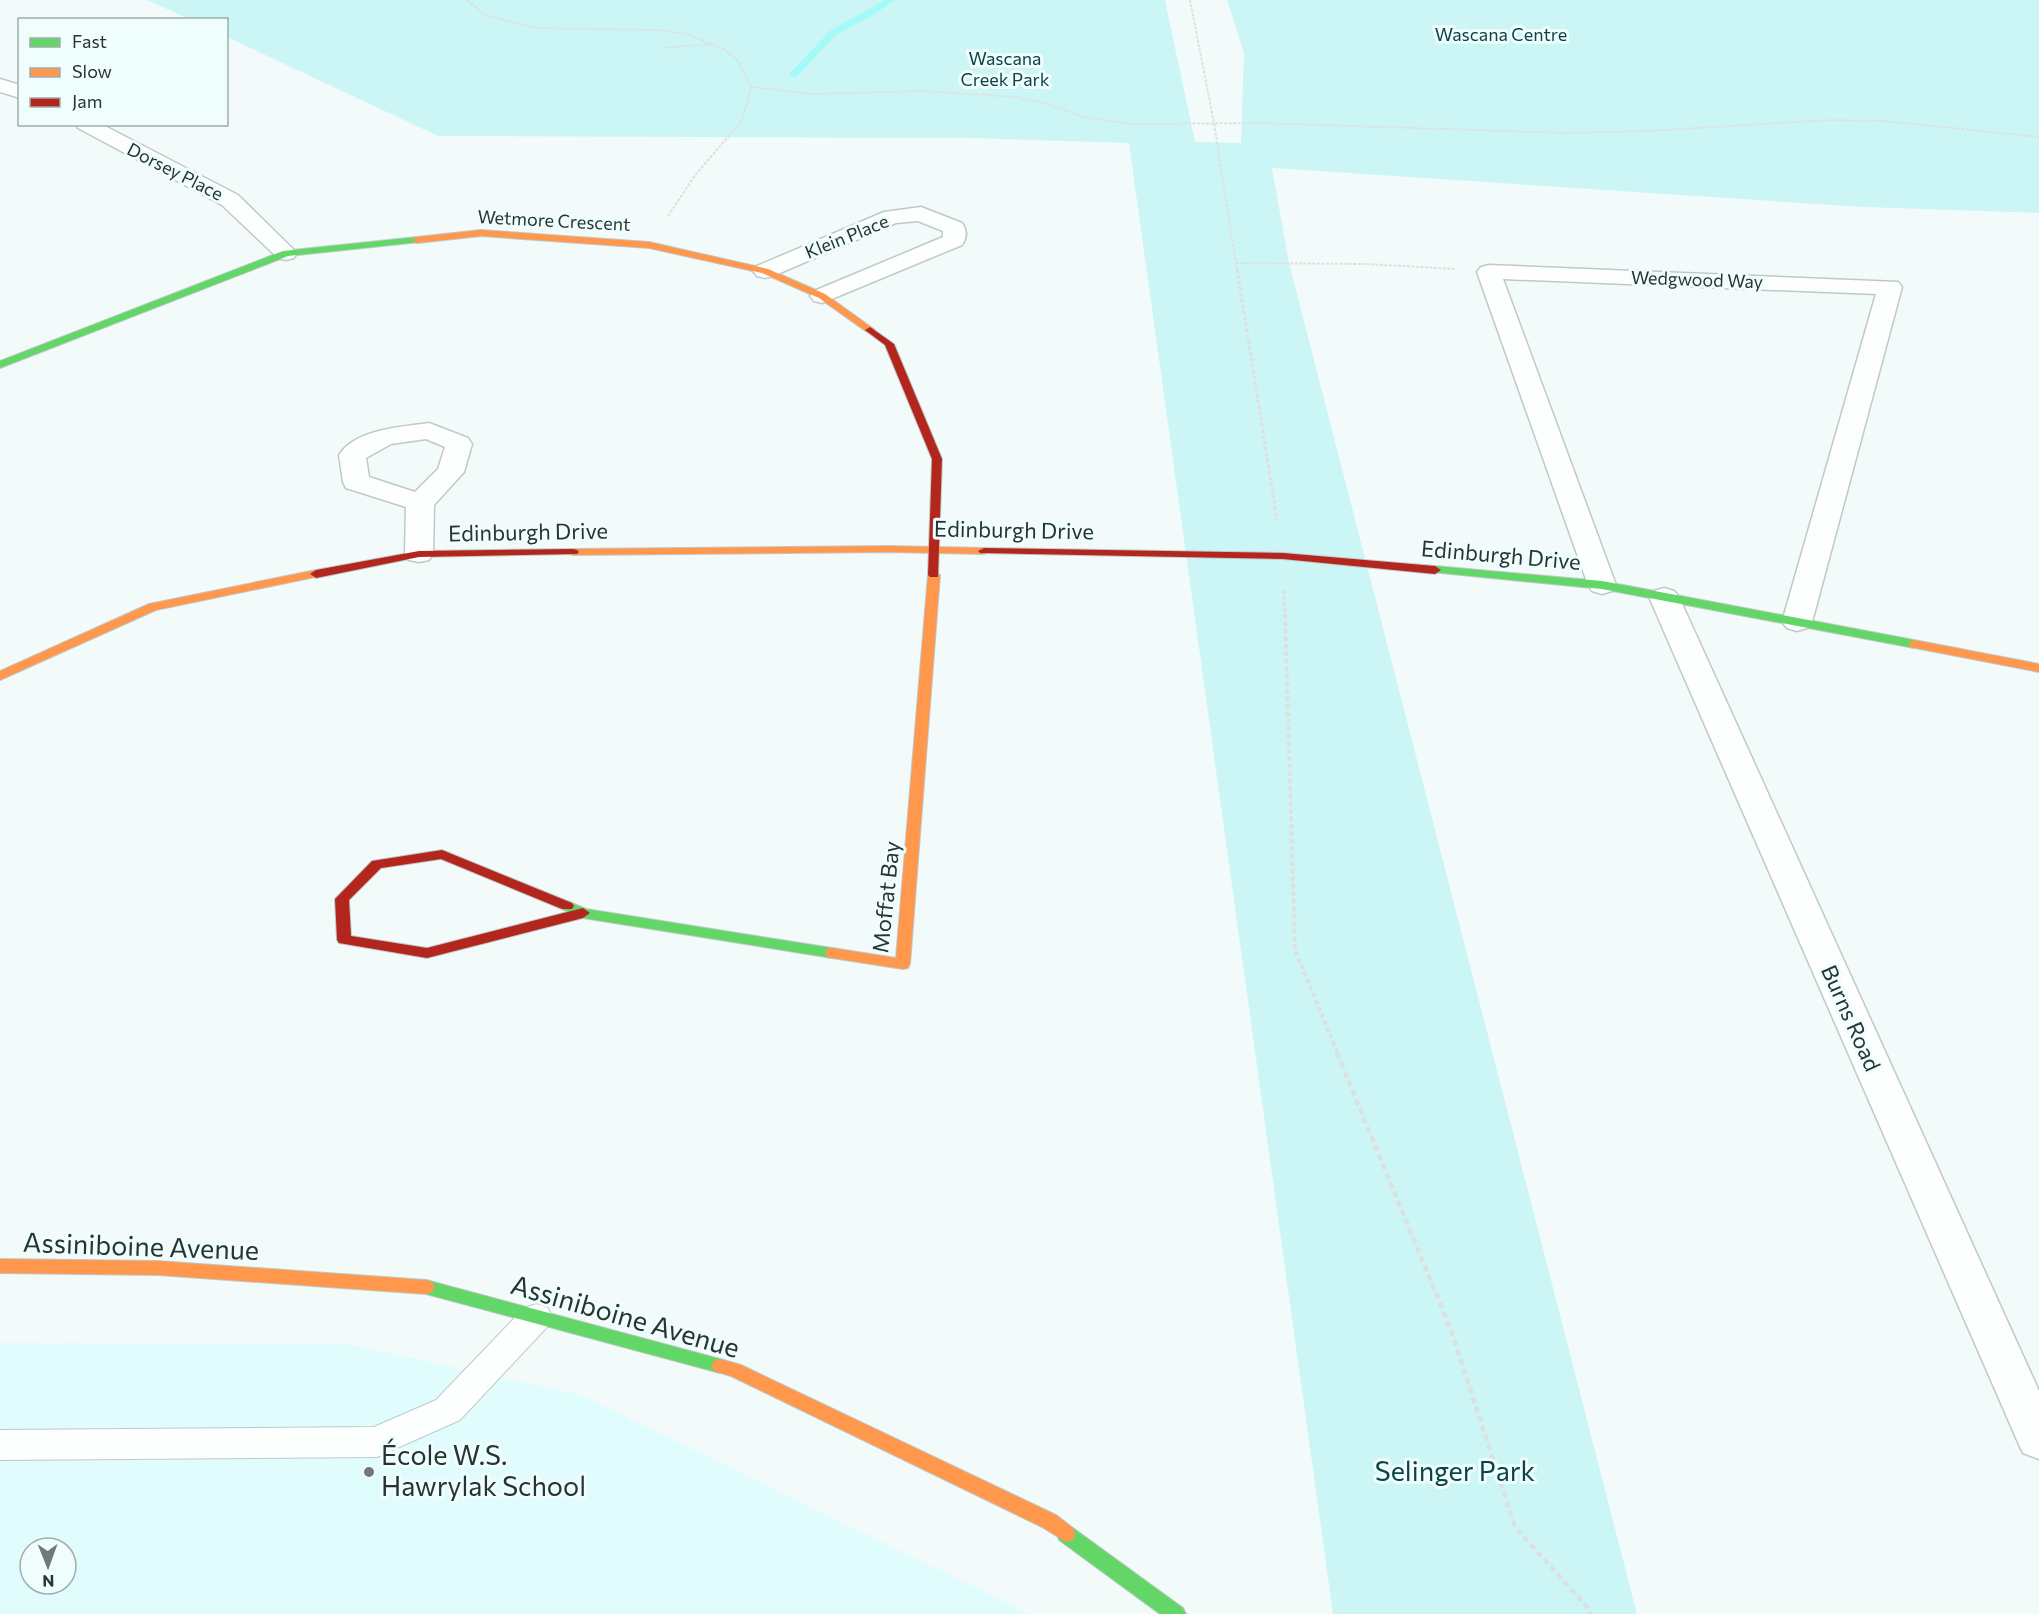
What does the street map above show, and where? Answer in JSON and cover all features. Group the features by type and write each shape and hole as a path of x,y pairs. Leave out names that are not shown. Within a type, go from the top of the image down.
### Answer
{"street":[{"path":"0,85 18,91"},
{"name":"Dorsey Place","path":"89,126 230,200 286,253"},
{"name":"Klein Place","path":"765,271 892,218 921,214 954,228 954,240 822,296"},
{"name":"Wetmore Crescent","path":"0,365 286,253 481,233 649,244 765,271 822,296 889,344 937,459 936,550"},
{"path":"1489,272 1602,585"},
{"name":"Wedgwood Way","path":"1489,272 1890,287 1797,622"},
{"path":"420,503 420,554"},
{"name":"Edinburgh Drive","path":"0,676 153,607 420,554 936,550 1282,556 1602,585 2039,668"},
{"name":"Moffat Bay","path":"583,913 427,953 344,940 342,899 377,864 442,854 583,913 903,964 936,550"},
{"name":"Burns Road","path":"1664,597 2039,1440"},
{"name":"Assiniboine Avenue","path":"0,1266 159,1268 430,1287 735,1370 1049,1521 1176,1614"}],"lane":[{"path":"0,1445 377,1442 448,1410 536,1317"}],"path":[{"path":"467,0 485,15 535,28 659,30 687,34 724,50 738,61 751,87 742,121 696,174 649,244"},
{"path":"1190,0 1214,123 1282,556 1295,950 1451,1330 1515,1527 1589,1609 1590,1614"},
{"path":"663,48 711,44"},
{"path":"751,87 812,94 924,91 1017,97 1044,103 1084,117 1116,123 1214,123 1566,133 1648,131 1828,120 1885,121 2039,137"},
{"path":"1236,263 1366,264 1489,272"}],"shaded area":[{"name":"École W.S. Hawrylak School","path":"0,1343 347,1344 581,1395 1030,1614 0,1614"}],"green space":[{"name":"Selinger Park","path":"147,0 1165,0 1195,142 1241,143 1244,53 1227,0 2039,0 2039,213 1863,207 1272,168 1289,263 1637,1614 1333,1614 1129,143 972,138 438,136 228,37 228,18 187,18"}],"waterway":[{"path":"793,75 834,32 891,0"}],"traffic: fast":[{"path":"0,365 286,253 417,240"},
{"path":"1435,570 1602,585 1914,644"},
{"path":"567,906 583,913 832,953"},
{"path":"426,1287 720,1366"},
{"path":"1066,1534 1176,1614"}],"traffic: slow":[{"path":"417,240 481,233 649,245 765,271 822,296 870,330"},
{"path":"573,552 889,549 984,551"},
{"path":"0,676 153,607 316,574"},
{"path":"832,953 903,964 934,575"},
{"path":"1914,644 2039,668"},
{"path":"0,1266 158,1268 426,1287"},
{"path":"720,1366 735,1370 1049,1521 1066,1534"}],"traffic: jam":[{"path":"870,330 889,344 937,459 934,575"},
{"path":"984,551 1283,556 1435,570"},
{"path":"316,574 419,554 573,552"},
{"path":"567,906 442,854 377,864 342,899 344,940 427,953 583,913"}],"place":[{"name":"École W.S. Hawrylak School","path":"369,1472"}],"park label":[{"name":"Wascana Centre","path":"1501,35"},
{"name":"Wascana Creek Park","path":"1005,69"}]}
